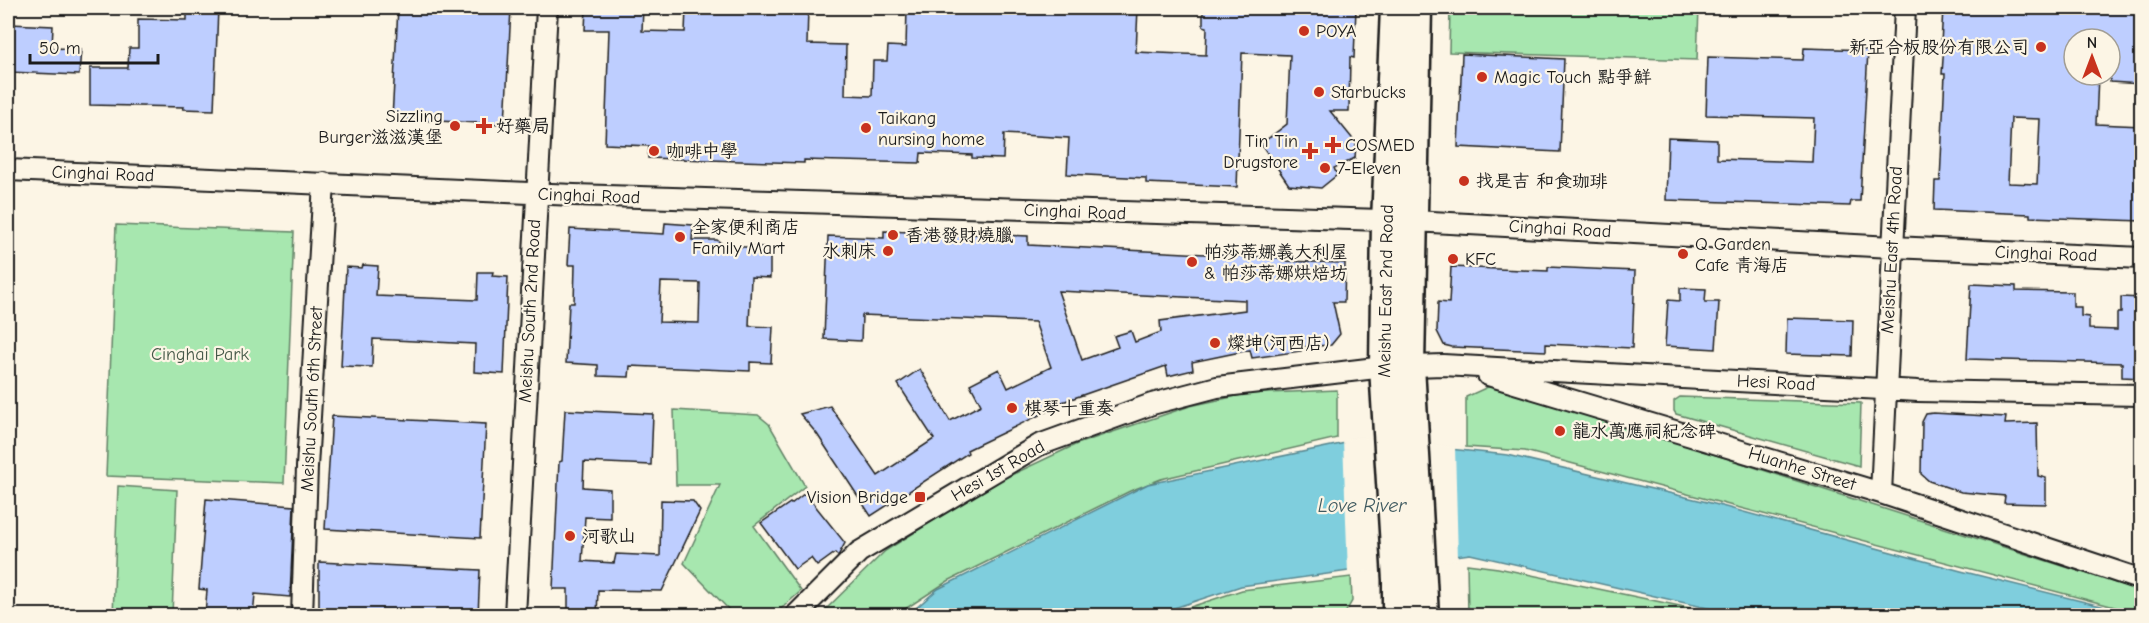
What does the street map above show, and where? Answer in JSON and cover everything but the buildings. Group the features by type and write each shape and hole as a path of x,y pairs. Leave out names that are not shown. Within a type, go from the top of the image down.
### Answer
{"street":[{"name":"Meishu South 2nd Road","path":"515,615 547,8"},
{"name":"Meishu East 2nd Road","path":"1395,8 1399,222 1398,380 1410,582"},
{"name":"Meishu East 2nd Road","path":"1399,222 1417,8"},
{"name":"Meishu East 4th Road","path":"1881,493 1905,8"},
{"name":"Cinghai Road","path":"8,170 537,194 1399,222 2142,258"},
{"name":"Meishu South 6th Street","path":"302,615 307,478 324,183"},
{"name":"Hesi Road","path":"1398,380 1460,366 1918,391 2142,395"},
{"name":"Huanhe Street","path":"1460,366 1881,493 2142,580"},
{"name":"Hesi 1st Road","path":"795,615 859,552 1039,445 1152,404 1217,387 1398,380"},
{"path":"1397,615 1410,582"},
{"path":"1410,582 1424,615"}],"green space":[{"path":"1450,8 1699,8 1697,60 1449,52"},
{"name":"Cinghai Park","path":"116,225 294,232 284,483 106,476"},
{"path":"1494,384 2141,591 2141,614 1525,451 1466,447 1466,397"},
{"path":"1337,390 1337,438 1161,479 1130,491 948,581 896,615 820,615 885,551 990,485 1077,444 1190,406 1246,394"},
{"path":"1680,397 1861,403 1859,466 1676,414 1674,401"},
{"path":"674,410 758,415 769,424 805,486 754,526 801,591 774,615 734,615 684,563 720,485 676,485"},
{"path":"118,486 177,490 172,615 113,615"},
{"path":"1467,564 1498,568 1723,615 1468,615"},
{"path":"1351,577 1352,601 1344,615 1166,615 1242,590"}],"water":[{"name":"Love River","path":"1360,440 1508,455 1707,502 1961,571 2137,615 1738,615 1470,554 1241,586 1153,615 907,616 938,589 1148,484"}],"pier":[{"path":"1360,437 1455,447 1458,559 1348,574 1343,440"}],"place":[{"name":"POYA","path":"1304,31"},
{"name":"新亞合板股份有限公司","path":"2041,47"},
{"name":"Magic Touch 點爭鮮","path":"1482,77"},
{"name":"Starbucks","path":"1319,92"},
{"name":"Sizzling Burger滋滋漢堡","path":"455,126"},
{"name":"好藥局","path":"484,126"},
{"name":"Taikang nursing home","path":"866,128"},
{"name":"COSMED","path":"1333,145"},
{"name":"咖啡中學","path":"654,151"},
{"name":"Tin Tin Drugstore","path":"1310,151"},
{"name":"7-Eleven","path":"1325,168"},
{"name":"找是吉 和食珈琲","path":"1464,181"},
{"name":"香港發財燒臘","path":"893,235"},
{"name":"全家便利商店 Family Mart","path":"680,237"},
{"name":"水刺床","path":"888,251"},
{"name":"Q Garden Cafe 青海店","path":"1683,254"},
{"name":"KFC","path":"1453,259"},
{"name":"帕莎蒂娜義大利屋 & 帕莎蒂娜烘焙坊","path":"1192,262"},
{"name":"燦坤(河西店)","path":"1215,343"},
{"name":"棋琴十重奏","path":"1012,408"},
{"name":"龍水萬應祠紀念碑","path":"1560,431"},
{"name":"Vision Bridge","path":"920,497"},
{"name":"河歌山","path":"570,536"}]}
